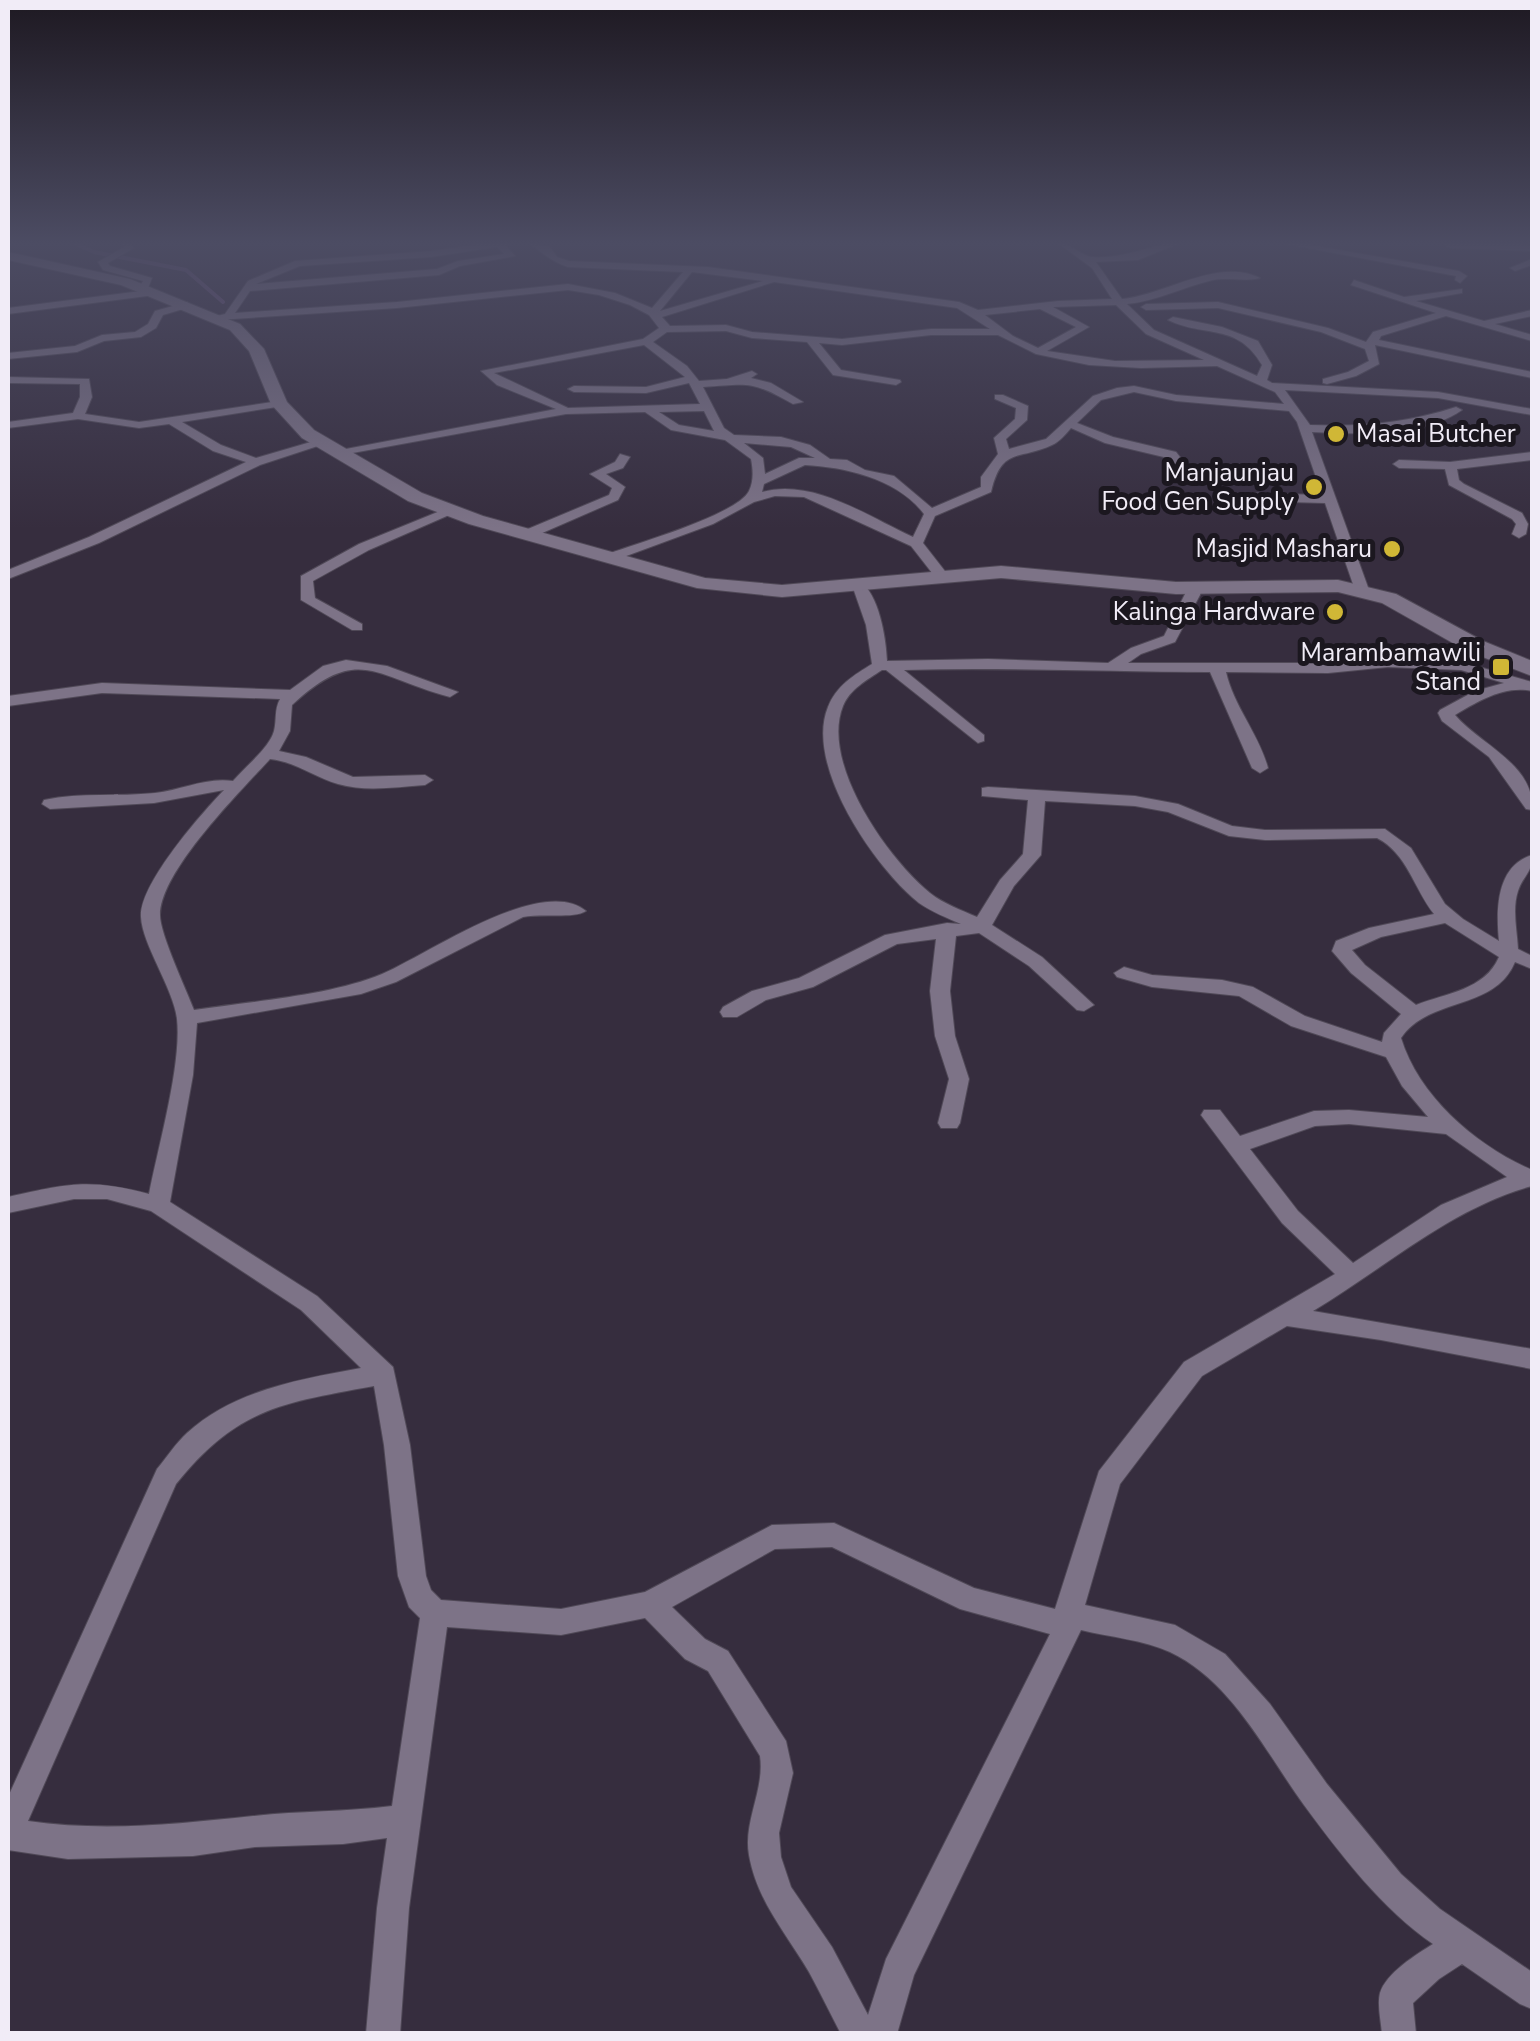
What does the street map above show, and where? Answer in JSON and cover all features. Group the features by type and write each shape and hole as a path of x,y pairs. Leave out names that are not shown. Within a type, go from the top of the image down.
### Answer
{"street":[{"path":"8,356 77,349 101,338"},
{"path":"247,338 256,349 280,404 328,448 450,512 704,584 760,592 1001,572 1194,588 1315,584 1389,598 1529,680"},
{"path":"566,411 545,397 492,378 486,370 651,338"},
{"path":"793,338 842,342 875,338"},
{"path":"1011,338 1040,350 1080,358 1151,364 1216,363"},
{"path":"1040,350 1062,338"},
{"path":"1163,338 1267,383 1438,394 1532,412"},
{"path":"1242,338 1256,344 1267,365 1267,383 1305,428 1362,590"},
{"path":"1351,338 1532,376"},
{"path":"1370,344 1377,338"},
{"path":"810,340 836,373 896,382"},
{"path":"646,342 694,381 727,438 757,458 758,482 750,499"},
{"path":"1370,344 1375,362"},
{"path":"1310,386 1352,374 1375,362 1418,352"},
{"path":"740,380 754,373"},
{"path":"8,380 85,381 86,397 78,416"},
{"path":"574,389 646,390 694,381 740,380 767,385 798,402"},
{"path":"916,543 930,514 988,489 987,477 1004,454 1050,442 1097,398 1125,390 1289,408"},
{"path":"999,396 1022,406 1021,420 1000,438 1004,454"},
{"path":"8,425 78,416 128,424 172,421 280,404"},
{"path":"8,575 94,540 256,462 566,411 708,408"},
{"path":"650,410 676,428 727,438 788,443 814,450 827,462"},
{"path":"1305,428 1373,428 1437,418 1456,410"},
{"path":"172,421 216,448 256,462"},
{"path":"1071,424 1109,440 1172,455 1188,476"},
{"path":"1399,464 1450,466 1532,456"},
{"path":"528,534 614,496 619,487 596,474 619,465 624,457"},
{"path":"758,482 803,461 827,462 890,478 930,514"},
{"path":"1450,466 1453,482 1517,516 1522,524 1519,534"},
{"path":"610,558 691,530 750,499 775,492 806,493 916,543 941,575"},
{"path":"1244,514 1248,498 1330,499"},
{"path":"356,627 308,600 306,579 364,547 450,512"},
{"path":"859,585 872,611 873,633 884,665 978,738"},
{"path":"1112,667 1136,652 1170,639 1176,624 1187,616 1194,588"},
{"path":"158,1205 183,1074 187,1018 150,918 154,894 196,830 275,746 282,732 284,704 310,681 354,660 450,692"},
{"path":"1084,1005 1036,960 981,926 928,901 892,865 843,790 833,757 832,715 850,684 884,665 1328,668 1388,663 1446,665 1529,680"},
{"path":"1217,668 1220,688 1256,748 1260,768"},
{"path":"1529,680 1469,698 1446,713 1450,721 1495,754 1532,805"},
{"path":"8,701 102,688 293,695"},
{"path":"264,754 306,760 332,777 348,780 425,780"},
{"path":"50,804 76,798 160,798 219,784 239,788"},
{"path":"988,792 1135,801 1172,808 1229,831 1389,836 1448,917 1509,954 1532,962"},
{"path":"981,926 1006,884 1032,855 1037,795"},
{"path":"1530,1178 1492,1159 1453,1127 1414,1087 1393,1052 1390,1038 1414,1014 1480,989 1495,978 1509,954 1504,896 1510,883 1532,860"},
{"path":"187,1018 354,990 389,978 517,913 544,907 577,910"},
{"path":"1414,1014 1358,969 1342,950 1343,946 1376,932 1448,917"},
{"path":"730,1012 759,995 830,972 873,946 947,929 981,926"},
{"path":"947,929 940,992 945,1036 960,1079 948,1123"},
{"path":"1124,973 1150,984 1238,989 1265,998 1300,1022 1338,1038 1393,1052"},
{"path":"1212,1114 1290,1217 1352,1276"},
{"path":"1235,1146 1314,1119 1350,1117 1453,1127"},
{"path":"880,2034 898,1971 1069,1620 1108,1479 1193,1369 1352,1276 1449,1211 1530,1178"},
{"path":"8,1205 74,1192 107,1192 158,1205 309,1303 384,1374 397,1445 412,1576 419,1598 435,1613 561,1622 650,1604 772,1537 834,1535 970,1600 1175,1639 1215,1664 1259,1714 1316,1795 1390,1885 1428,1922 1532,1992"},
{"path":"1284,1316 1414,1336 1532,1360"},
{"path":"384,1374 273,1397 237,1414 197,1440 166,1477 8,1832 68,1843 192,1840 408,1819"},
{"path":"650,1604 695,1649 718,1661 775,1752 778,1773 762,1833 770,1870 778,1896 820,1959 860,2034"},
{"path":"382,2034 393,1908 435,1613"},
{"path":"1399,2034 1396,1996 1427,1966 1464,1945"}],"place":[{"name":"Masai Butcher","path":"1336,434"},
{"name":"Manjaunjau Food Gen Supply","path":"1314,487"},
{"name":"Masjid Masharu","path":"1392,549"},
{"name":"Kalinga Hardware","path":"1335,612"},
{"name":"Marambamawili Stand","path":"1501,667"}]}
